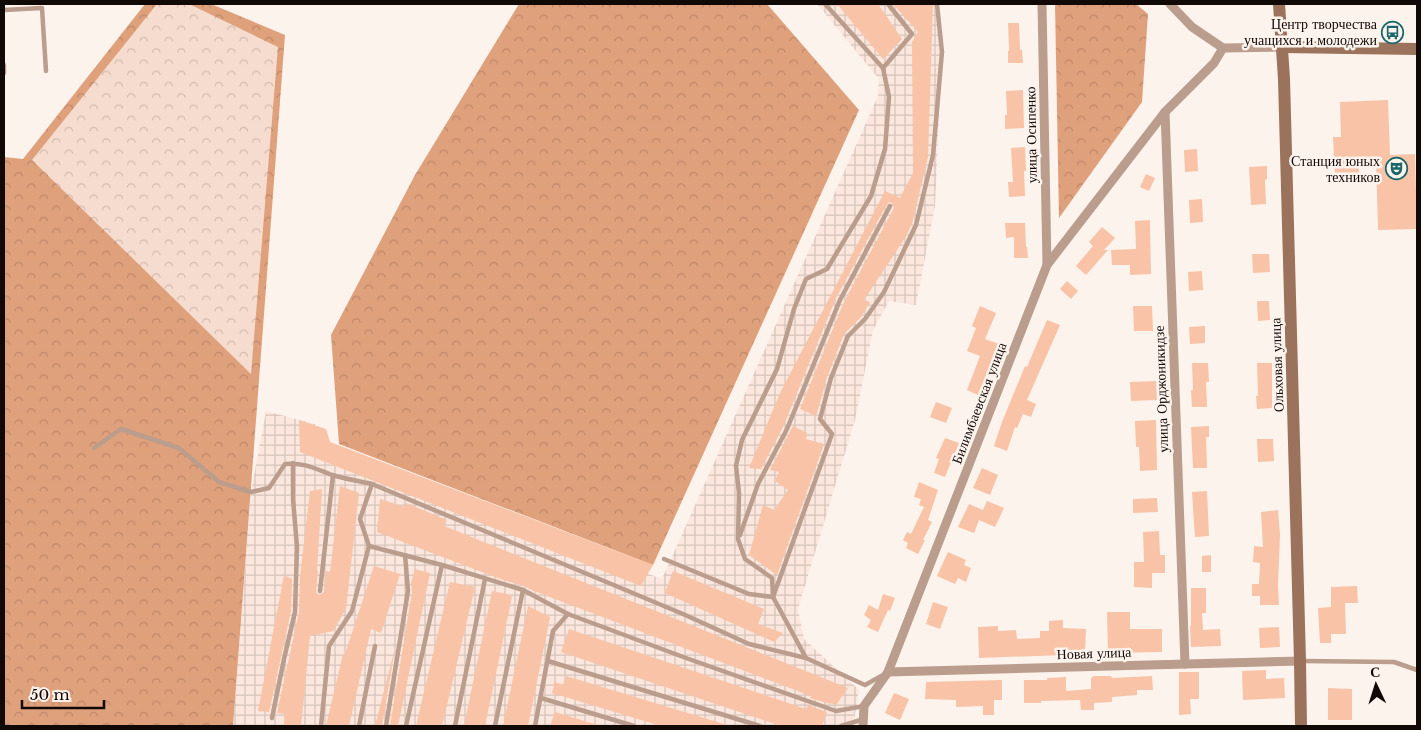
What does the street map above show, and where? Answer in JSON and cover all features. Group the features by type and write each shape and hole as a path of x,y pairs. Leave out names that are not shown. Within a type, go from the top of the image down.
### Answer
{"main road":[{"name":"Ольховая улица","path":"1279,4 1282,47 1301,726"},
{"path":"1282,47 1417,48"}],"street":[{"name":"улица Осипенко","path":"1042,4 1047,265"},
{"path":"1170,4 1192,27 1223,48 1282,47"},
{"name":"Билимбаевская улица","path":"864,706 888,672 1047,265 1165,112 1214,63 1223,48"},
{"name":"улица Орджоникидзе","path":"1165,112 1185,664"},
{"name":"Новая улица","path":"888,672 1300,661"},
{"path":"863,722 864,706"}],"lane":[{"path":"806,658 772,597 772,578 745,558 738,538 739,492 736,466 742,440 777,369 794,309 806,279 827,269 871,196 885,149 889,97 883,68 825,4"},
{"path":"883,68 912,34 888,4"},
{"path":"772,597 832,434 820,419 831,378 848,336 865,319 884,292 916,225 934,145 942,52 936,4"},
{"path":"4,10 42,8 46,71"},
{"path":"4,65 4,73"},
{"path":"738,538 758,484 787,429 840,300 890,206"},
{"path":"94,448 121,429 179,448 219,482 250,492 269,488 285,464 293,463 314,466 333,475 372,484 683,614 749,644 806,658 865,686 888,672"},
{"path":"272,718 295,612 297,548 293,499 293,463"},
{"path":"320,591 333,475"},
{"path":"321,726 329,646 352,611 369,546 360,518 372,484"},
{"path":"369,546 442,565 524,590 568,614 686,658 836,710 864,706"},
{"path":"386,726 408,591 404,555"},
{"path":"664,559 749,594 772,597"},
{"path":"406,726 442,565"},
{"path":"455,726 485,578"},
{"path":"495,726 524,590"},
{"path":"536,726 553,631 568,614"},
{"path":"359,726 375,646"},
{"path":"548,661 760,726"},
{"path":"1300,661 1394,662 1417,670"},
{"path":"541,698 634,726"},
{"path":"841,726 863,722"}],"shaded area":[{"path":"817,4 937,4 942,52 935,206 916,305 889,301 873,330 855,420 798,609 804,639 859,690 853,726 233,726 251,492 266,411 315,424 317,444 662,579 878,96 879,79"}],"green space":[{"path":"145,4 211,4 285,35 233,726 4,726 4,157 23,159"},
{"path":"157,4 189,4 278,47 251,374 32,160"},
{"path":"519,4 767,4 859,110 653,565 339,444 331,335 415,175"},
{"path":"1055,4 1136,4 1148,14 1142,102 1059,218"}],"building":[{"path":"837,4 878,4 902,39 883,59"},
{"path":"893,4 933,4 928,157 912,224 905,238 864,300 870,302 861,317 844,334 827,377 816,416 800,409 844,302 894,208 892,203 889,202 887,204 836,298 783,427 761,469 749,468 780,393 885,191 900,198 913,173 912,42 918,32"},
{"path":"1008,23 1019,23 1020,50 1022,50 1023,63 1008,63"},
{"path":"1023,90 1024,128 1005,129 1005,115 1007,115 1006,91"},
{"name":"Станция юных техников","path":"1388,100 1390,155 1415,154 1417,229 1378,230 1376,162 1359,163 1359,175 1335,176 1333,137 1341,137 1340,102"},
{"path":"1025,147 1025,196 1009,197 1008,182 1013,182 1011,148"},
{"path":"1197,149 1198,171 1185,172 1184,150"},
{"path":"1267,166 1267,179 1265,180 1266,204 1251,205 1249,167"},
{"path":"1146,174 1155,178 1149,191 1140,187"},
{"path":"1202,199 1203,222 1190,223 1189,200"},
{"path":"1150,220 1151,274 1130,275 1130,265 1112,265 1111,250 1136,249 1135,221"},
{"path":"1005,223 1025,223 1028,258 1014,258 1014,237 1006,238"},
{"path":"1102,227 1115,238 1104,250 1108,250 1086,275 1076,266 1093,246 1089,242"},
{"path":"1252,254 1269,254 1270,272 1253,273"},
{"path":"1202,271 1203,290 1189,291 1188,272"},
{"path":"1067,281 1078,291 1071,299 1060,289"},
{"path":"1257,301 1269,301 1270,320 1258,321"},
{"path":"980,306 996,313 985,339 999,344 978,395 967,390 980,356 967,351 976,328 972,326"},
{"path":"1133,306 1152,306 1153,331 1134,331"},
{"path":"1047,320 1060,325 1027,400 1036,404 1031,417 1023,414 1017,428 1015,427 1007,451 994,446 1025,366 1027,367"},
{"path":"1205,326 1205,343 1190,344 1189,327"},
{"path":"1192,363 1208,363 1209,382 1206,382 1207,407 1192,407"},
{"path":"1257,363 1272,363 1272,408 1257,409"},
{"path":"1156,381 1157,400 1131,401 1130,382"},
{"path":"936,402 952,408 946,423 930,417"},
{"path":"299,420 326,429 330,442 653,565 641,586 300,452"},
{"path":"1156,420 1157,470 1140,471 1139,447 1136,447 1135,421"},
{"path":"793,426 807,433 806,439 824,444 777,575 749,555 763,505 774,510 788,490 775,481 779,472 770,470"},
{"path":"1209,426 1209,437 1206,437 1207,468 1193,468 1191,427"},
{"path":"945,438 959,443 945,477 934,473 939,459 936,458"},
{"path":"1257,439 1273,439 1274,461 1258,462"},
{"path":"982,468 998,475 990,495 973,488"},
{"path":"919,482 938,490 928,520 932,522 918,554 906,548 908,543 903,540 907,532 911,534 924,507 919,505 921,499 914,497"},
{"path":"340,486 359,493 346,609 333,631 310,636 301,726 284,726 285,714 277,713 299,612 300,577 310,491 322,489 316,591 320,595 324,592 326,571 330,572"},
{"path":"1207,491 1209,536 1195,537 1192,492"},
{"path":"1157,498 1158,512 1133,513 1133,499"},
{"path":"380,499 405,507 406,503 447,520 444,526 848,688 836,705 810,698 811,696 377,532"},
{"path":"987,501 1004,508 995,527 979,520 974,533 958,527 969,504 983,510"},
{"path":"1278,510 1280,535 1279,605 1260,605 1260,596 1252,596 1252,584 1259,584 1260,563 1253,562 1254,546 1263,547 1261,512"},
{"path":"1159,531 1160,555 1165,555 1165,573 1152,573 1152,588 1134,587 1134,562 1144,562 1143,532"},
{"path":"948,552 966,560 964,565 971,568 966,582 958,578 955,584 937,576"},
{"path":"1211,555 1211,572 1202,572 1202,556"},
{"path":"374,566 400,574 381,633 371,629 349,726 326,726 343,654 345,654"},
{"path":"415,569 430,573 398,726 390,726 412,592 411,583"},
{"path":"673,571 764,609 758,624 783,633 774,642 665,593"},
{"path":"284,575 292,579 291,611 269,712 258,711"},
{"path":"450,582 475,587 442,726 416,726"},
{"path":"1357,586 1358,603 1345,603 1346,634 1331,634 1331,643 1320,643 1318,608 1331,607 1331,587"},
{"path":"1191,588 1206,588 1206,613 1202,613 1203,630 1220,629 1221,646 1191,647"},
{"path":"492,591 512,597 485,726 464,726"},
{"path":"883,594 895,598 878,632 867,627 871,620 864,615 869,605 878,610"},
{"path":"933,602 948,607 940,629 926,624"},
{"path":"528,606 550,617 528,726 503,726"},
{"path":"1107,612 1130,612 1130,629 1162,629 1162,652 1108,653"},
{"path":"1063,620 1063,628 1086,629 1085,654 979,658 978,627 998,626 998,631 1016,630 1017,639 1040,638 1040,631 1049,631 1049,621"},
{"path":"1279,627 1280,647 1260,648 1259,628"},
{"path":"569,629 806,709 808,705 827,712 822,726 781,726 561,652"},
{"path":"395,648 382,726 375,726"},
{"path":"1266,670 1266,679 1284,678 1285,698 1243,700 1242,671"},
{"path":"1179,672 1199,672 1199,699 1190,699 1191,714 1179,715"},
{"path":"566,676 724,724 724,726 661,726 552,693 555,682 563,685"},
{"path":"1094,676 1111,676 1112,678 1152,676 1153,690 1137,690 1137,695 1112,697 1112,702 1094,703 1094,710 1081,710 1080,700 1024,703 1024,680 1047,680 1047,678 1066,677 1066,691 1091,689 1091,678"},
{"path":"1002,680 1002,700 994,700 994,715 983,715 983,706 956,707 956,700 925,699 926,682"},
{"path":"1328,688 1352,689 1352,720 1328,720"},
{"path":"894,693 909,699 900,720 885,713"},
{"path":"555,712 594,724 594,726 550,726"}],"place":[{"name":"Центр творчества учащихся и молодежи","path":"1393,32"},
{"name":"Станция юных техников","path":"1396,169"}]}
